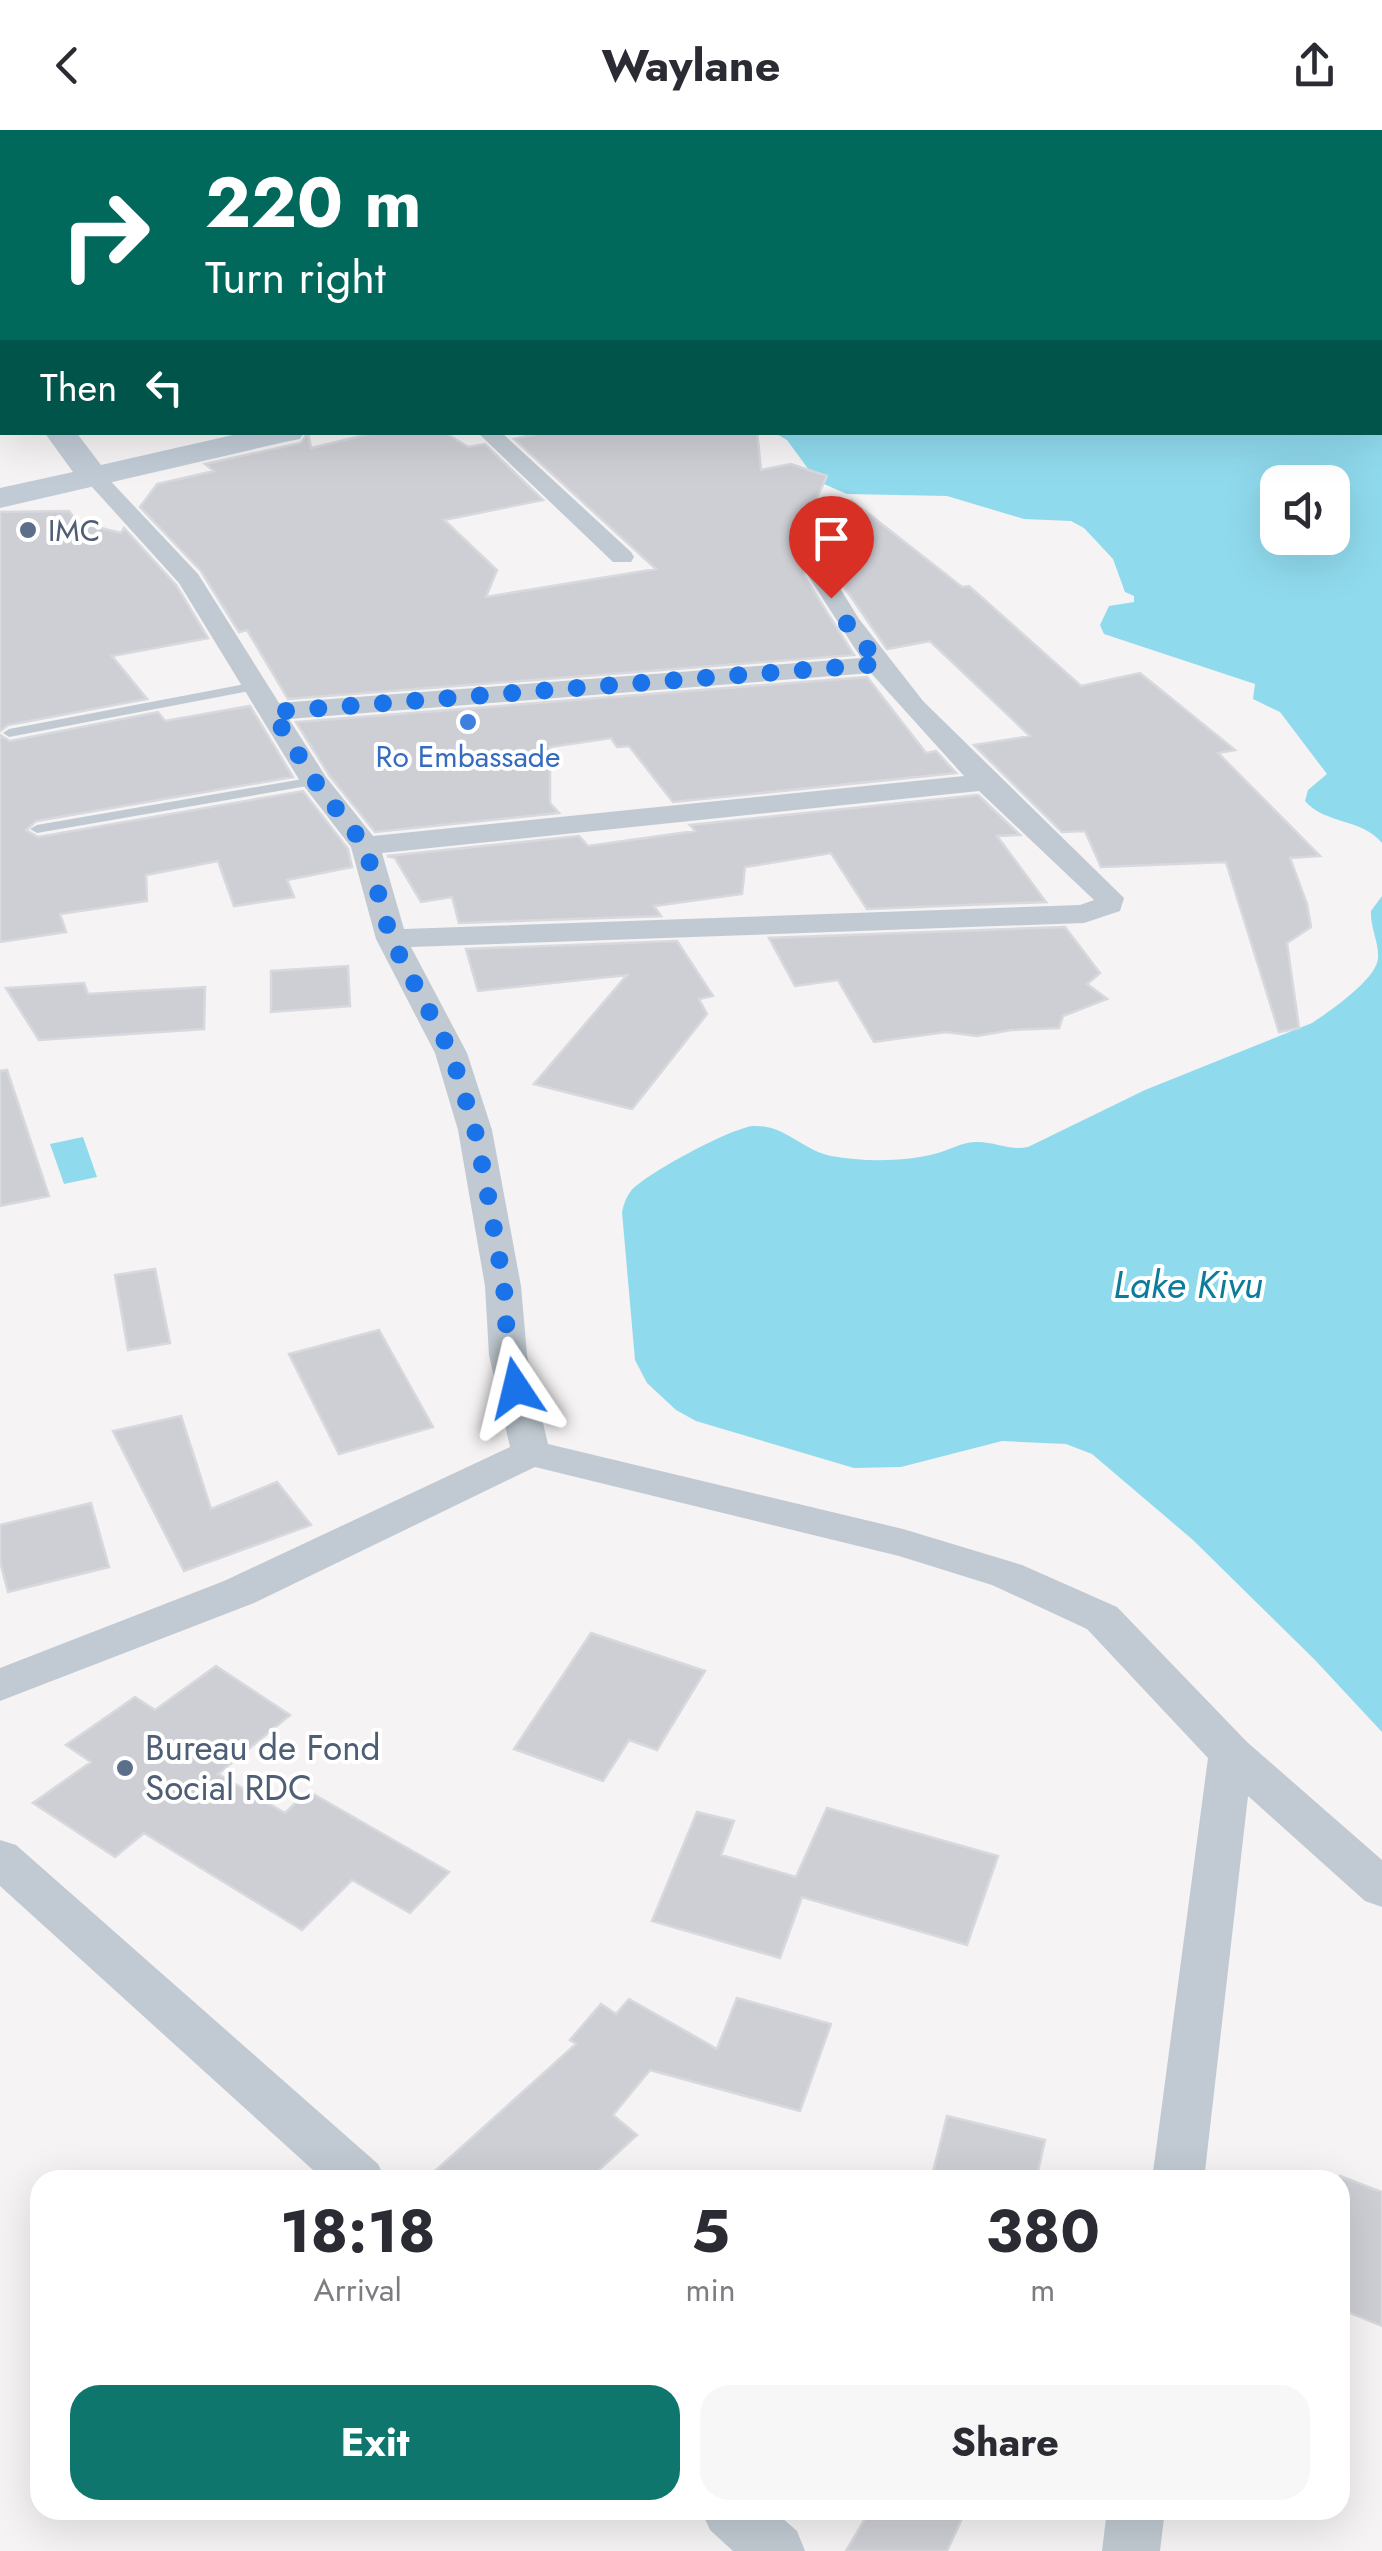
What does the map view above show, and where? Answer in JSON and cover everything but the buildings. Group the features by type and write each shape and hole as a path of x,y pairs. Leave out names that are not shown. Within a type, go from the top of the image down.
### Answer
{"street":[{"path":"61,435 189,579 314,780 365,846 391,939 451,1053 475,1130 504,1286 508,1355 531,1453"},
{"path":"0,498 219,435"},
{"path":"0,485 274,435"},
{"path":"491,435 622,557"},
{"path":"391,939 1084,914 1109,906 1109,898 950,749 844,620 818,574"},
{"path":"264,699 880,664"},
{"path":"365,846 986,782"},
{"path":"0,1685 239,1592 531,1453 903,1543 1007,1576 1102,1618 1231,1754 1382,1888"},
{"path":"1179,2170 1231,1754"},
{"path":"0,1858 349,2170"},
{"path":"741,2520 776,2551"},
{"path":"1131,2551 1135,2520"}],"lane":[{"path":"9,733 264,699"},
{"path":"37,829 314,780"}],"water":[{"path":"778,435 1382,435 1382,843 1364,829 1323,814 1305,801 1308,790 1327,774 1280,712 1253,699 1255,684 1104,634 1100,625 1109,606 1134,602 1134,596 1125,592 1113,559 1084,528 1071,521 1024,519 947,496 847,494 817,481 787,440"},
{"name":"Lake Kivu","path":"1382,896 1382,1732 1193,1540 1092,1454 1066,1444 1002,1441 901,1467 854,1468 696,1421 676,1410 647,1383 635,1360 622,1212 639,1183 708,1143 753,1126 774,1129 821,1153 857,1159 912,1158 975,1142 1028,1147 1145,1090 1312,1023 1330,1011 1361,985 1376,966 1378,952 1371,911"},
{"path":"83,1137 97,1177 64,1184 50,1144"}],"place":[{"name":"IMC","path":"28,530"},
{"name":"Ro Embassade","path":"468,722"},
{"name":"Bureau de Fond Social RDC","path":"125,1768"}],"route":[{"path":"516,1388 508,1355 504,1286 486,1184 475,1130 451,1053 391,939 365,846 314,780 272,712 880,664 831,598"}]}
